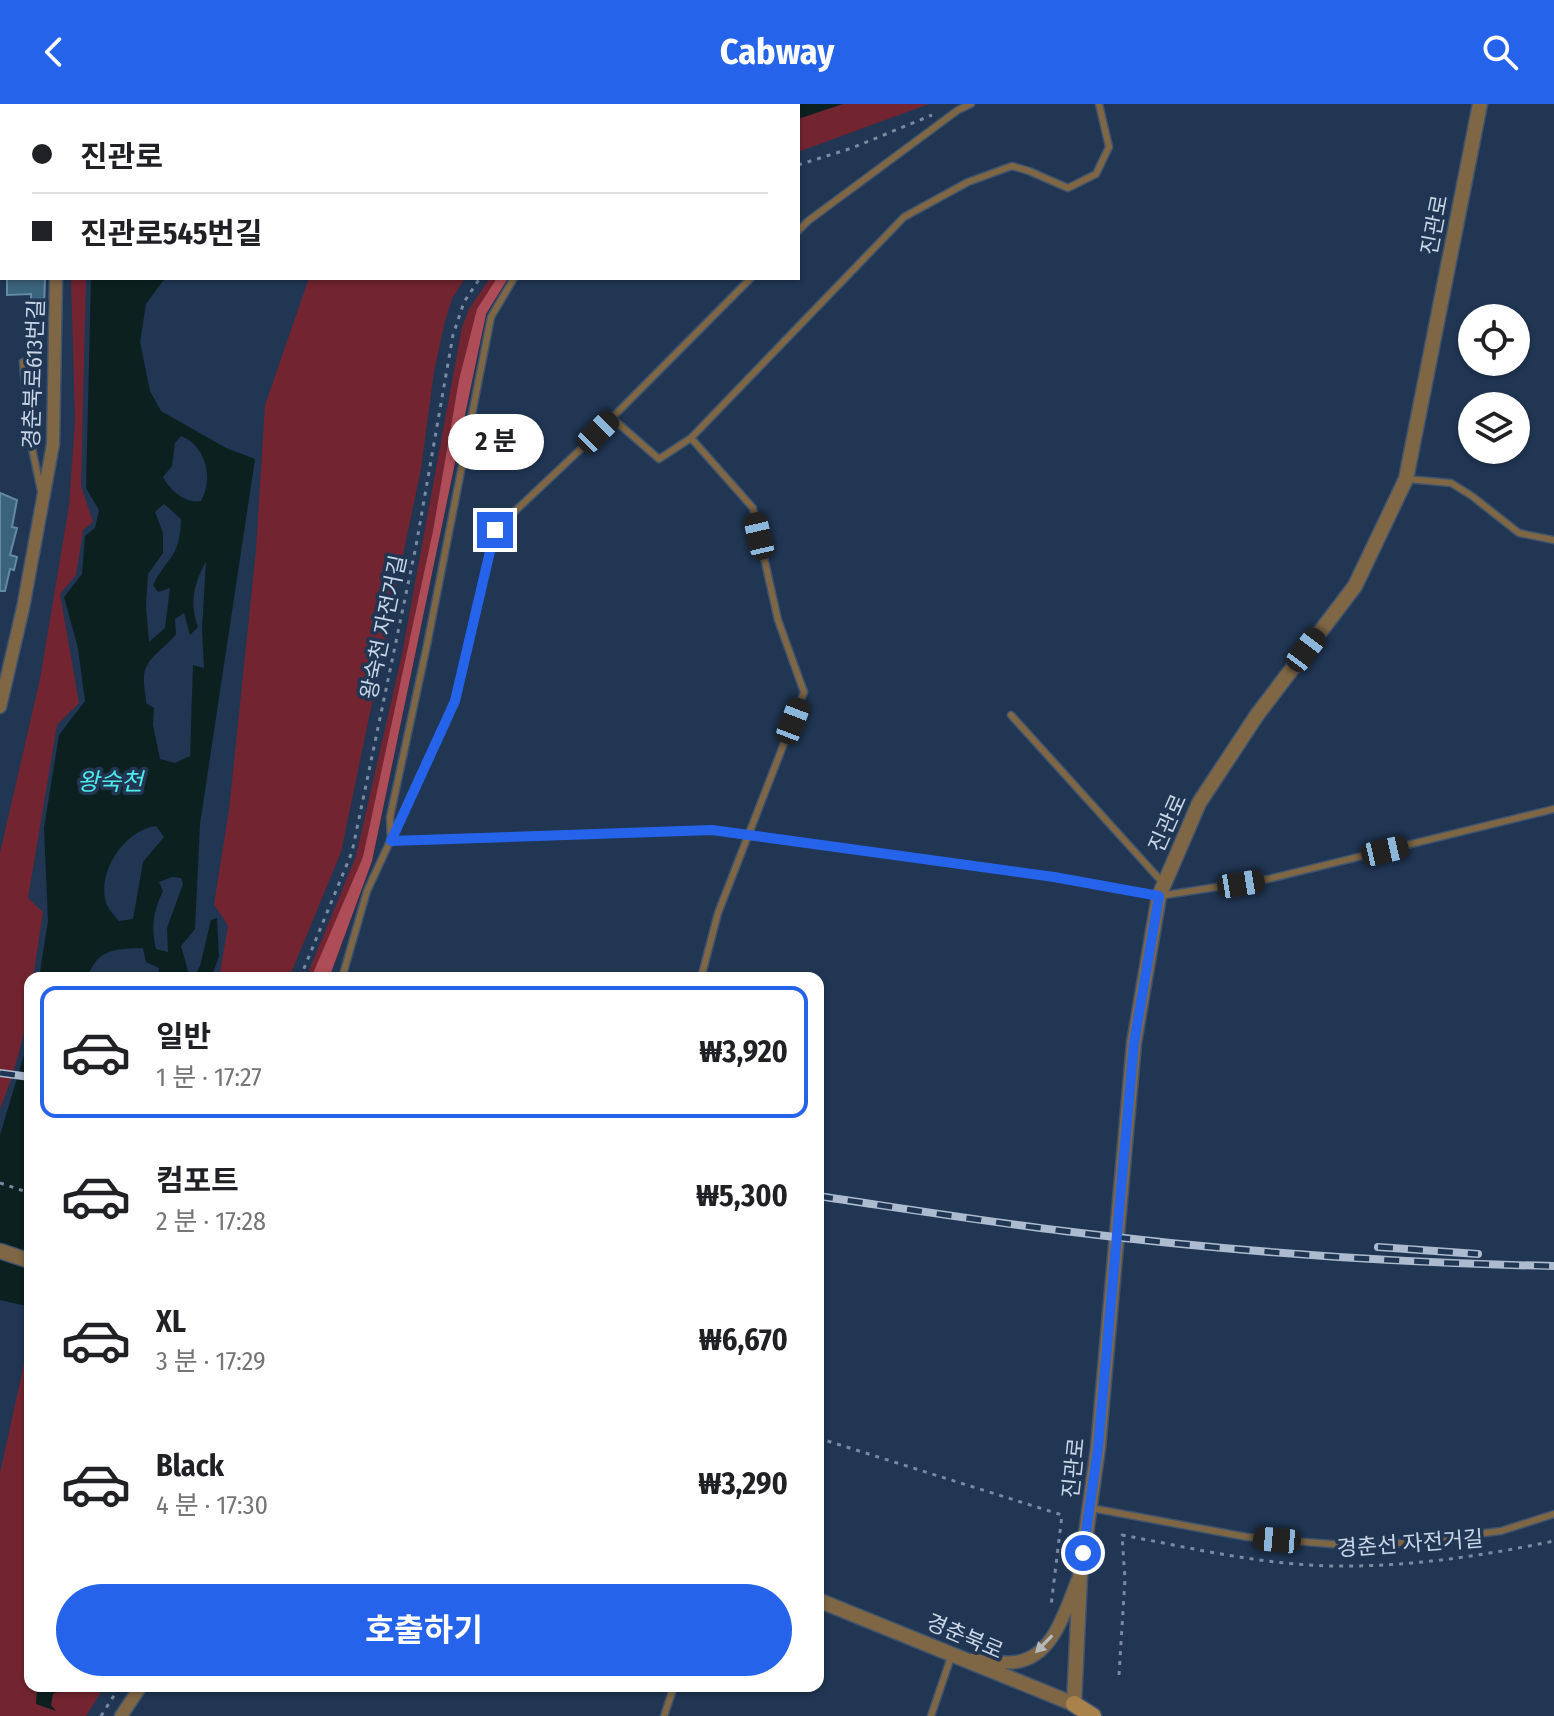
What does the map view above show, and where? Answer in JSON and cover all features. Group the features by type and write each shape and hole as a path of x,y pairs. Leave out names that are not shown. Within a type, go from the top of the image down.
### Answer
{"main road":[{"name":"경춘북로","path":"1075,1710 1093,1716"}],"street":[{"name":"진관로","path":"1075,1710 1080,1576 1091,1508 1134,1043 1162,890 1199,803 1257,715 1355,586 1406,479 1480,104"},
{"name":"경춘북로613번길","path":"0,707 23,608 53,444 56,280"},
{"path":"0,1251 24,1259"},
{"path":"958,1656 1017,1662 1037,1653 1049,1642 1080,1576"},
{"name":"경춘북로","path":"824,1602 958,1656 1075,1710"},
{"path":"121,1716 137,1692"}],"lane":[{"path":"800,229 958,110 971,104"},
{"path":"612,418 659,459 691,438 904,217 968,182 1012,166 1068,188 1096,174 1109,147 1099,104"},
{"path":"391,841 390,817 491,317 513,280"},
{"path":"344,972 367,891 455,701 495,530 749,280"},
{"path":"23,362 29,434 43,498"},
{"path":"691,438 753,508 778,620 804,692 718,913 703,972"},
{"path":"1406,479 1451,483 1519,533 1554,540"},
{"path":"1011,715 1162,890"},
{"path":"391,841 712,830 1162,890 1268,879 1554,809"},
{"path":"1091,1508 1247,1537 1367,1547 1501,1531 1554,1514"},
{"path":"931,1716 958,1656"},
{"path":"664,1716 672,1692"}],"path":[{"path":"800,164 852,148 939,112"},
{"name":"왕숙천 자전거길","path":"302,972 352,852 416,546 453,335 458,315 479,280"},
{"path":"0,1183 24,1191"},
{"path":"824,1440 1062,1515 1051,1610"},
{"name":"경춘선 자전거길","path":"1119,1675 1125,1579 1122,1535 1226,1554 1335,1566 1459,1559 1554,1541"},
{"path":"101,1716 116,1692"}],"shaded area":[{"path":"800,104 929,104 800,151"},
{"path":"71,280 86,280 81,486 93,522 83,530 76,575 60,594 79,703 57,725 28,898 43,912 34,972 24,972 24,1032 0,1109 0,853 40,679 69,506 75,421"},
{"path":"308,280 464,280 452,299 434,372 421,469 341,852 291,972 220,972 228,926 214,904 229,810 256,550 265,405"},
{"path":"489,280 507,280 486,314 372,861 331,972 308,972 356,856 402,654 462,327 469,309"},
{"path":"496,280 507,280 486,314 372,861 331,972 314,972 363,857 433,531 459,380 477,309"},
{"path":"24,1364 24,1692 101,1692 86,1716 0,1716 0,1473"}],"water":[{"path":"800,104 843,104 800,118"},
{"name":"왕숙천","path":"91,280 164,280 146,304 140,342 150,391 161,411 226,448 255,459 200,824 195,929 181,946 188,972 159,972 159,968 146,962 143,948 109,952 96,961 89,972 40,972 48,921 44,828 59,735 85,701 78,648 64,597 82,574 85,536 95,528 99,510 86,488","holes":["181,436 196,447 205,464 207,483 201,501 179,495 163,477 172,466 175,443","164,504 181,519 180,532 176,549 153,585 158,592 170,588 165,628 149,642 146,606 148,574 163,553 163,533 155,512","206,561 202,629 204,668 193,665 190,756 175,763 160,759 153,725 154,708 146,703 145,669 176,634 175,619 184,613 190,635 198,627 193,601","156,826 164,837 143,862 133,919 119,921 106,902 106,875 117,852 145,829","172,877 181,878 183,884 167,928 168,952 156,949 154,934 155,913 163,891 159,882"]},
{"path":"217,918 219,957 213,972 196,972 200,966 211,920"},
{"path":"24,1055 24,1306 0,1300 0,1135"},
{"path":"37,1692 57,1692 53,1694 51,1705 56,1711 36,1704"}],"building":[{"path":"7,280 45,280 44,307 31,307 31,294 7,295"},
{"path":"0,493 17,500 12,527 17,528 10,555 17,557 14,570 10,569 5,591 0,591"}],"railway":[{"path":"0,1073 24,1076"},
{"path":"824,1197 1033,1227 1186,1244 1370,1259 1554,1266"},
{"path":"1378,1247 1478,1254"}],"route":[{"path":"495,530 455,701 391,841 712,830 1054,877 1159,896 1134,1043 1098,1448 1083,1553"}]}
